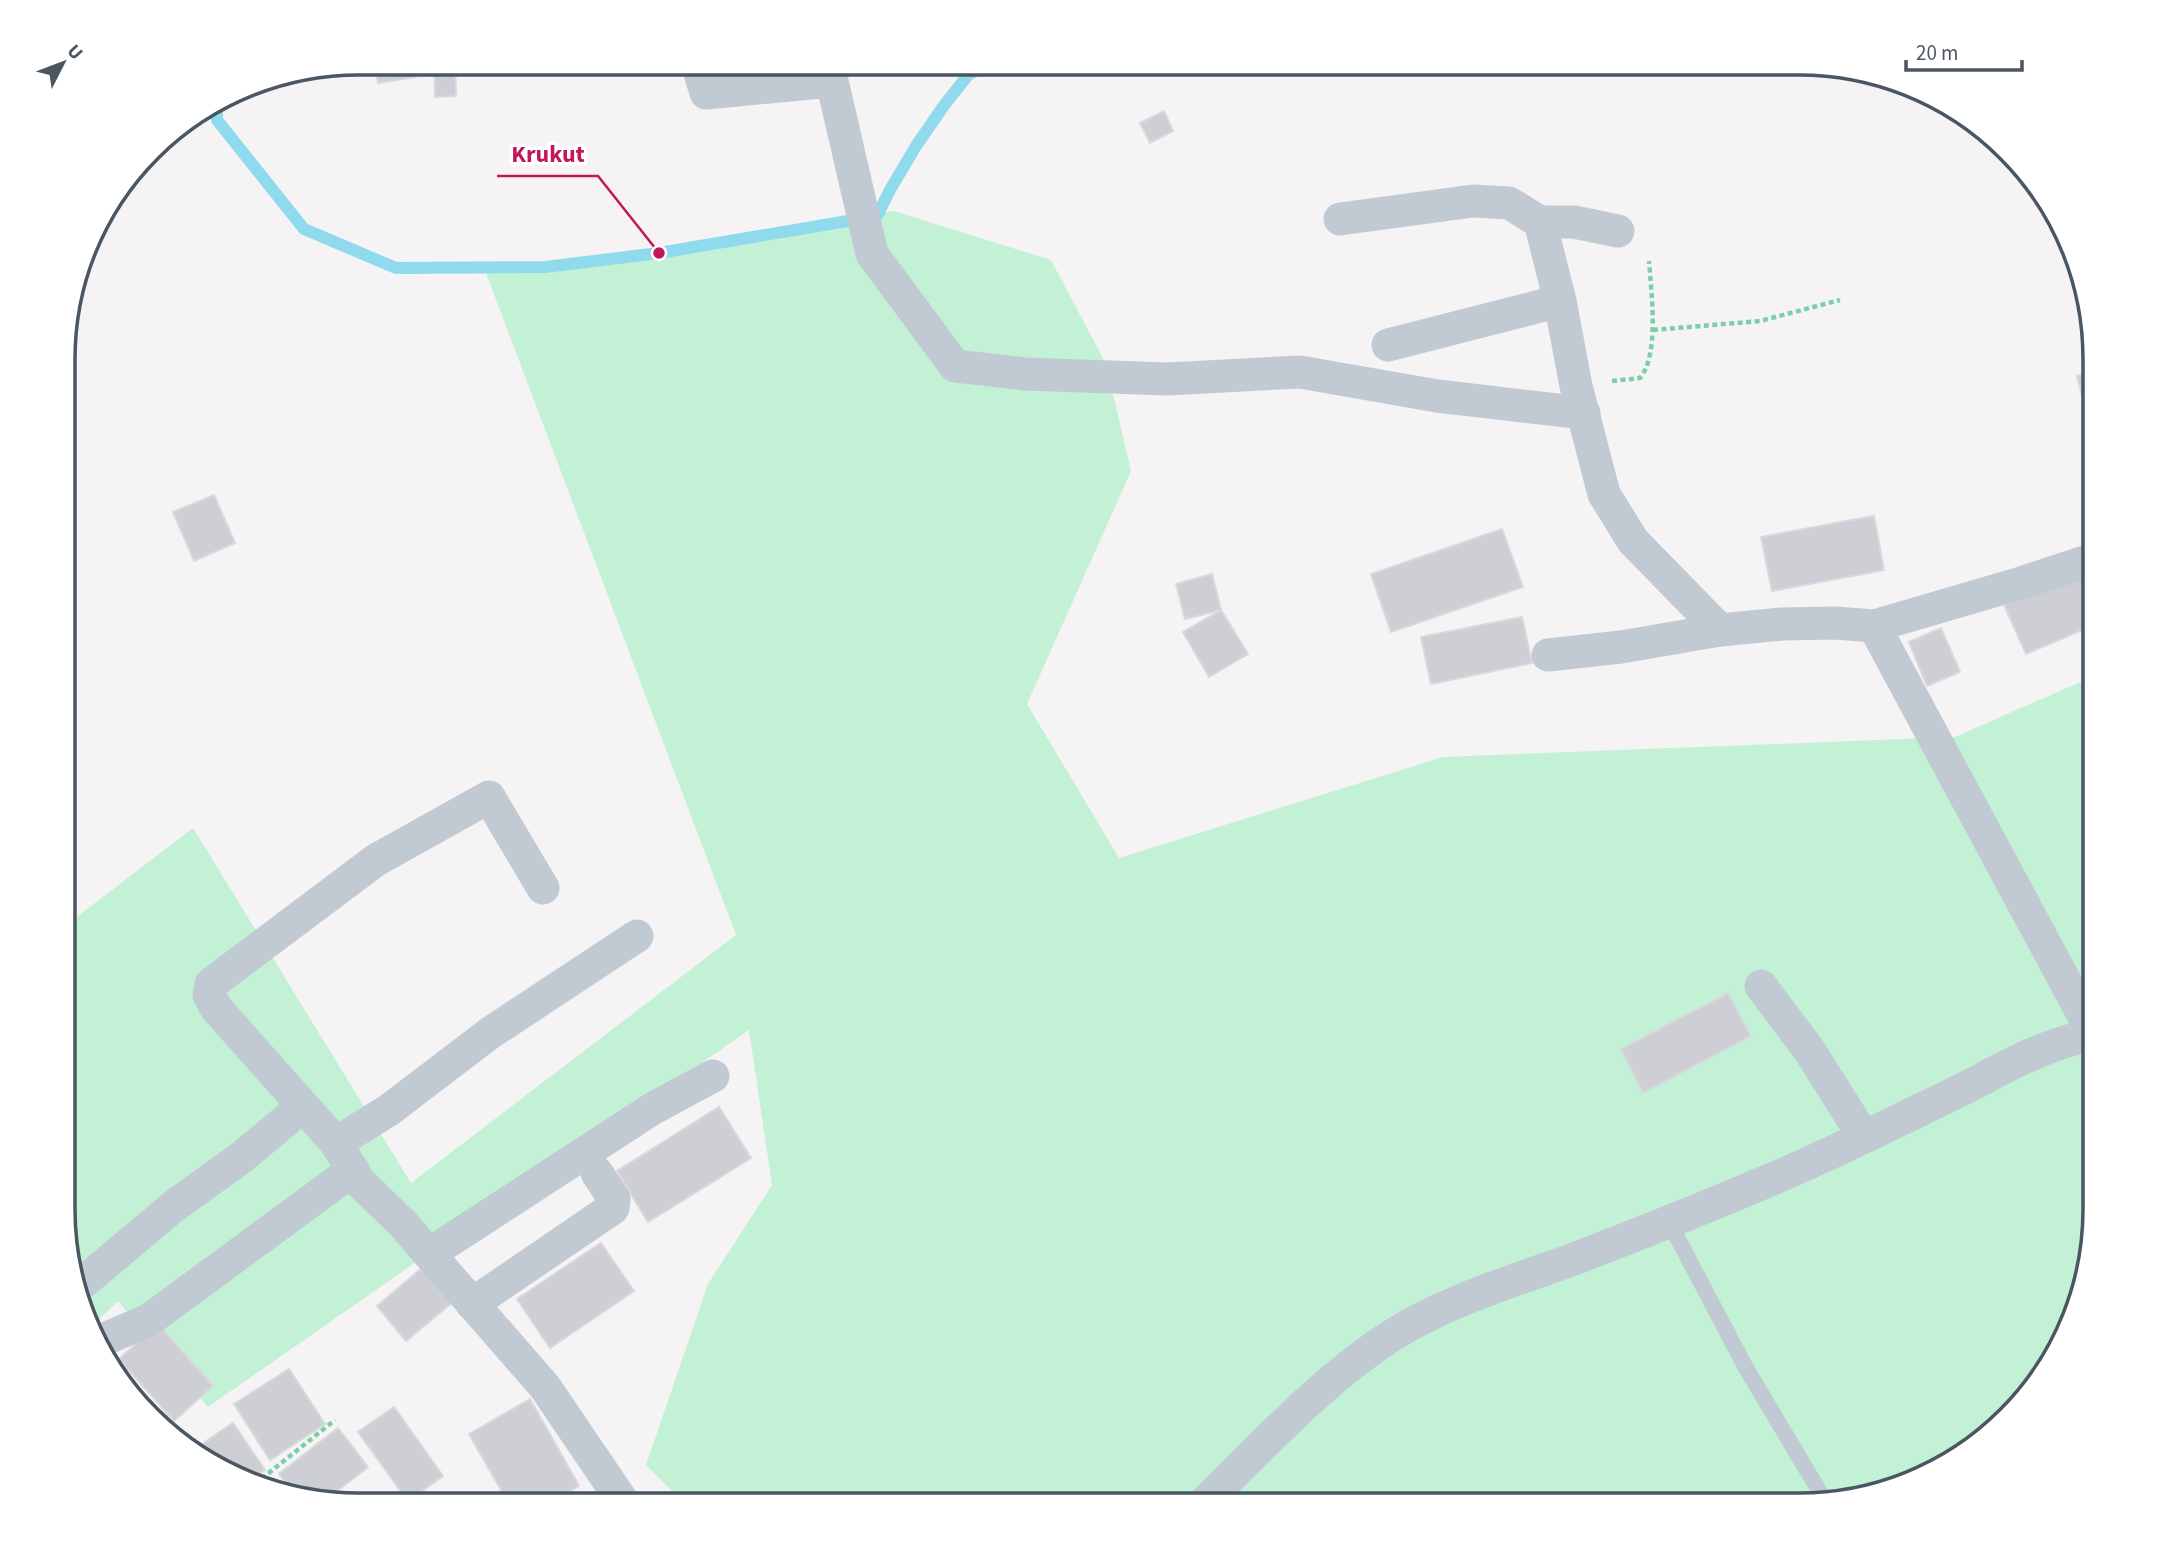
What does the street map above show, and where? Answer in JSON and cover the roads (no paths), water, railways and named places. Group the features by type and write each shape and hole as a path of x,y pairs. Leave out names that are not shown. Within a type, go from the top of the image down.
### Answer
{"street":[{"path":"701,75 706,93 832,81 872,254 955,366 1025,374 1167,379 1300,372 1437,396 1580,400"},
{"path":"1340,219 1473,201 1509,203 1540,222 1574,222 1618,231"},
{"path":"1540,222 1604,494 1633,541 1720,631"},
{"path":"1388,345 1560,301"},
{"path":"1548,655 1782,624 1835,623 1874,626 2083,563"},
{"path":"1874,626 2083,1015"},
{"path":"543,888 489,797 376,860 211,984 209,995 216,1008 303,1106 344,1157 359,1181 404,1225 545,1387 617,1493"},
{"path":"106,1338 149,1320 344,1157 389,1110 490,1032 637,936"},
{"path":"1761,986 1809,1050 1864,1137"},
{"path":"1214,1493 1334,1377 1394,1334 1433,1313 1669,1222 1786,1173 2014,1063 2060,1044 2083,1038"},
{"path":"429,1254 652,1109 713,1076"},
{"path":"85,1281 174,1206 242,1157 303,1106"},
{"path":"472,1304 613,1208 614,1199 597,1173"}],"lane":[{"path":"1669,1222 1746,1368 1820,1492"}],"waterway":[{"path":"217,113 217,120 304,229 396,268 545,267 659,253 877,216 916,146 968,75"}],"place":[{"name":"Krukut","path":"659,253"}]}
